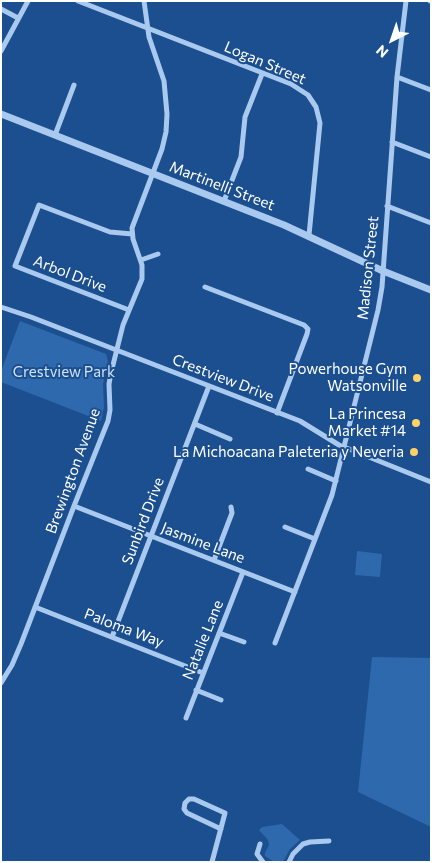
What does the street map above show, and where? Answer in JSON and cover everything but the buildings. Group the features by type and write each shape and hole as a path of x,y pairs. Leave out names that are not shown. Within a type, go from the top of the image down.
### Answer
{"street":[{"path":"1,51 28,1"},
{"name":"Logan Street","path":"78,1 305,92 314,102 320,123 308,235"},
{"path":"132,234 135,217 164,140 167,123 167,104 163,74 147,29 144,1"},
{"name":"Madison Street","path":"275,643 336,481 378,310 383,271 397,77 406,1"},
{"path":"1,10 18,18"},
{"path":"224,202 242,157 246,117 262,74"},
{"path":"397,77 431,90"},
{"path":"54,135 74,85"},
{"name":"Martinelli Street","path":"1,114 308,235 383,271 431,290"},
{"path":"392,142 431,157"},
{"name":"Arbol Drive","path":"129,310 15,266 39,205 110,232 132,234"},
{"path":"387,206 431,223"},
{"name":"Brewington Avenue","path":"1,683 12,665 108,422 110,410 109,384 129,310 142,279 141,260 132,234"},
{"path":"141,260 158,254"},
{"path":"205,287 304,325 308,329 276,412"},
{"name":"Crestview Drive","path":"1,308 18,312 276,412 305,424 345,448 431,482"},
{"name":"Sunbird Drive","path":"112,637 209,386"},
{"path":"195,424 230,439"},
{"path":"308,469 336,481"},
{"name":"Jasmine Lane","path":"74,506 295,592"},
{"path":"214,560 232,513 231,507"},
{"path":"286,527 315,539"},
{"name":"Natalie Lane","path":"186,718 243,572"},
{"name":"Paloma Way","path":"35,607 203,673"},
{"path":"219,633 244,642"},
{"path":"196,690 221,700"},
{"path":"212,862 221,829 225,813 194,799 186,801 184,807 187,814 221,829"},
{"path":"289,862 293,854 303,844 330,841"},
{"path":"260,844 257,854 263,862"}],"green space":[{"name":"Crestview Park","path":"20,321 106,354 108,361 103,384 104,407 101,421 1,382 1,371"},
{"path":"357,551 382,554 380,577 355,575"},
{"path":"372,657 431,658 431,827 358,792"},
{"path":"282,824 300,840 290,849 283,862 274,862 265,856 269,845 268,840 259,830 262,827"}],"place":[{"name":"Powerhouse Gym Watsonville","path":"417,378"},
{"name":"La Princesa Market #14","path":"416,423"},
{"name":"La Michoacana Paleteria y Neveria","path":"414,452"}]}
